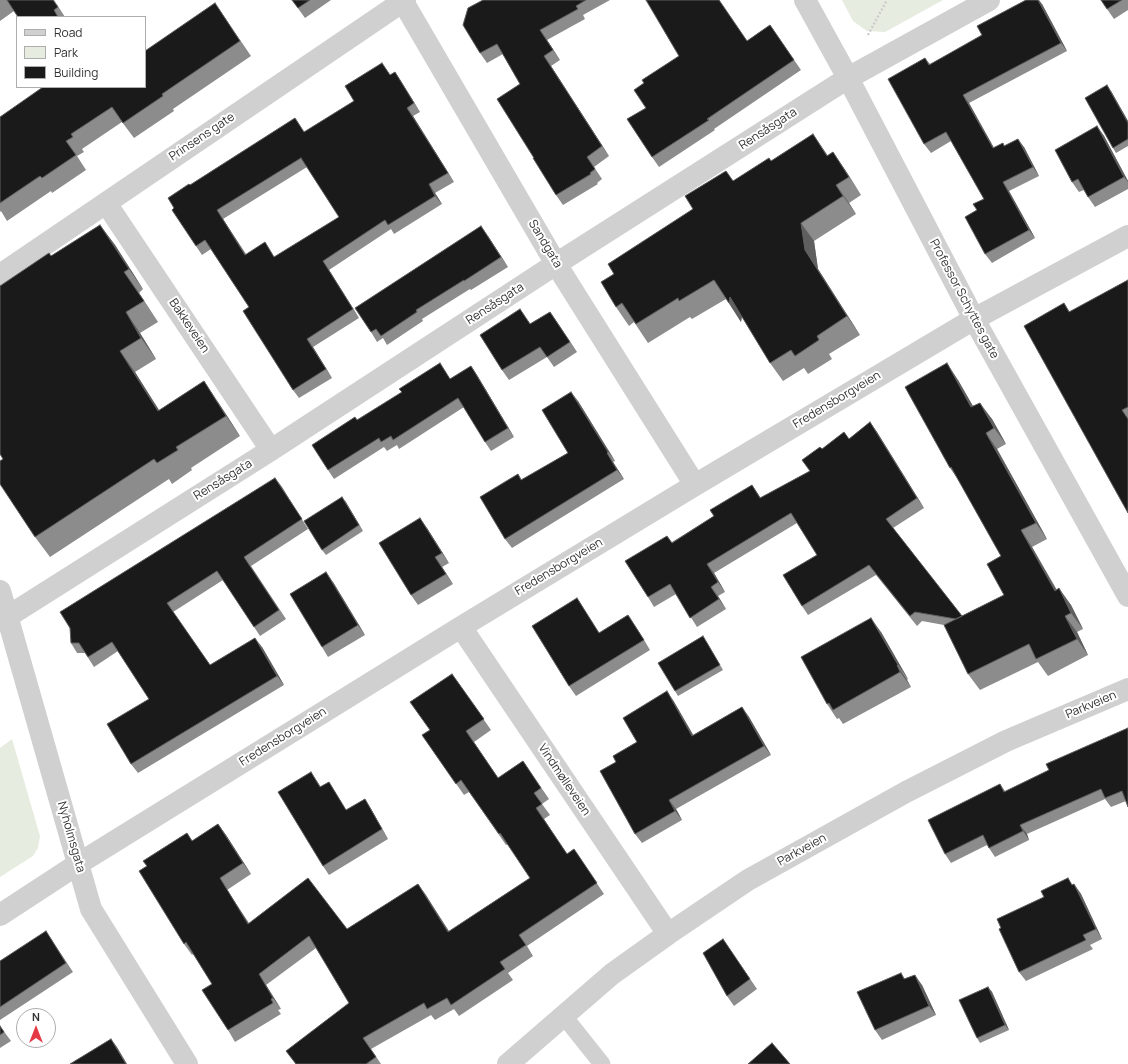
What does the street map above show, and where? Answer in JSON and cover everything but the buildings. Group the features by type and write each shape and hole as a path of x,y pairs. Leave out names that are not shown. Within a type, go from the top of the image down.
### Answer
{"street":[{"name":"Prinsens gate","path":"0,275 403,0"},
{"name":"Sandgata","path":"403,0 556,264 695,485"},
{"name":"Professor Schyttes gate","path":"806,0 974,319 1128,596"},
{"name":"Rensåsgata","path":"8,617 271,450 556,264 848,78 989,0"},
{"name":"Bakkeveien","path":"106,203 271,450"},
{"name":"Fredensborgveien","path":"0,915 78,864 461,627 695,485 974,319 1128,236"},
{"name":"Nyholmsgata","path":"0,591 91,908 187,1064"},
{"name":"Vindmølleveien","path":"461,627 668,934"},
{"name":"Parkveien","path":"508,1064 612,974 748,880 906,792 1006,741 1128,689"}],"lane":[{"path":"564,1015 602,1064"}],"path":[{"path":"864,41 886,0"}],"green space":[{"path":"842,0 943,0 885,32 867,31 853,21"},
{"path":"12,739 40,836 38,848 33,856 0,877 0,748"}]}
